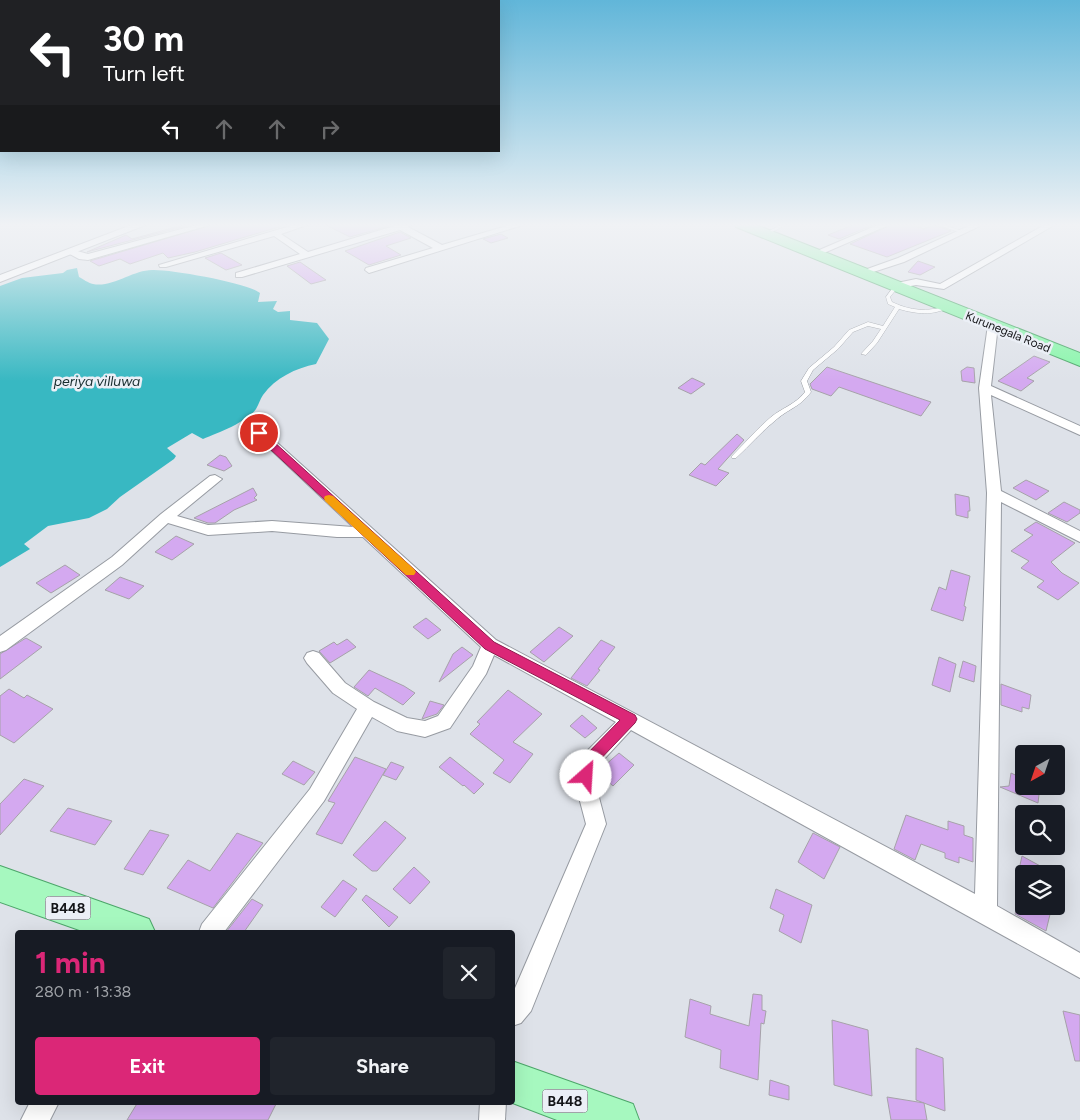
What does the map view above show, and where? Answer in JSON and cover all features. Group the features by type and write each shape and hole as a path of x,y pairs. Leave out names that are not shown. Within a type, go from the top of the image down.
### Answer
{"highway":[{"name":"Kurunegala Road","path":"869,276 1080,360"}],"main road":[{"name":"B448","path":"0,884 130,930"},
{"name":"B448","path":"515,1083 617,1120"}],"street":[{"path":"896,287 916,282 941,287 960,276"},
{"path":"986,912 994,493 985,388 993,326"},
{"path":"985,388 1080,431"},
{"path":"259,433 490,645 986,912 1080,966"},
{"path":"0,645 117,561 166,517 215,479"},
{"path":"994,493 1080,537"},
{"path":"166,517 208,530 272,526 337,532 366,532"},
{"path":"313,658 338,688 368,707 404,725 425,729 444,722 480,668 490,645"},
{"path":"212,930 317,796 368,707"},
{"path":"515,1010 522,1002 596,824 586,786 585,766 630,719"},
{"path":"34,1120 44,1105"},
{"path":"492,1120 493,1105"}],"lane":[{"path":"896,287 888,297 890,302 898,307 922,312 947,307"},
{"path":"864,354 898,307"},
{"path":"734,457 772,419 782,411 801,403 808,392 804,381 811,369 836,348 852,330 868,324 883,328"}],"water":[{"name":"periya villuwa","path":"79,276 87,282 100,285 128,276 202,276 253,289 260,293 258,302 277,301 273,309 278,312 290,311 290,320 317,323 329,339 316,364 301,368 280,379 263,395 252,414 232,427 203,439 192,433 167,448 176,456 174,459 120,497 107,509 89,518 48,526 24,544 30,549 0,567 0,286 22,278"}],"building":[{"path":"301,276 321,276 326,280 311,284"},
{"path":"1034,356 1050,362 1027,378 1034,381 1021,391 998,381"},
{"path":"827,367 931,402 921,416 839,387 831,396 812,389 810,384"},
{"path":"967,367 974,368 975,383 962,381 961,371"},
{"path":"692,378 705,384 691,394 678,388"},
{"path":"737,434 744,440 718,469 729,473 716,486 689,475 701,463 705,465"},
{"path":"220,455 226,457 232,466 224,471 207,465"},
{"path":"1026,480 1049,491 1036,500 1013,488"},
{"path":"253,488 257,495 254,498 257,500 234,510 215,523 208,523 194,518"},
{"path":"955,494 969,497 970,511 968,511 968,518 956,515"},
{"path":"1064,502 1080,510 1080,513 1067,522 1048,513"},
{"path":"1036,522 1075,543 1051,562 1062,573 1079,583 1058,600 1037,587 1044,581 1021,568 1029,561 1011,551 1033,535 1024,530"},
{"path":"176,536 194,544 172,560 155,552"},
{"path":"65,565 80,575 51,593 36,583"},
{"path":"951,570 970,576 963,621 931,610 939,587 946,590"},
{"path":"120,577 144,586 129,599 105,590"},
{"path":"426,618 441,630 428,639 413,627"},
{"path":"559,627 573,636 544,662 530,652"},
{"path":"26,638 42,647 0,679 0,654"},
{"path":"347,639 356,647 330,663 319,651 334,642 337,645"},
{"path":"601,640 615,647 598,669 600,670 587,686 571,678"},
{"path":"462,647 473,655 439,682 453,654"},
{"path":"939,657 956,664 950,692 932,685"},
{"path":"963,661 976,666 974,682 959,677"},
{"path":"369,670 415,693 403,705 375,688 368,696 354,687"},
{"path":"1001,684 1031,695 1029,709 1022,707 1022,712 1001,705"},
{"path":"9,689 24,698 27,695 53,709 14,743 0,735 0,696"},
{"path":"508,690 542,714 513,742 533,754 510,783 493,773 504,760 470,734 480,724 477,722"},
{"path":"430,701 444,705 437,714 422,719"},
{"path":"582,715 597,728 585,738 570,726"},
{"path":"619,753 634,765 613,786 597,772"},
{"path":"355,757 386,769 342,844 316,834 335,803 328,801"},
{"path":"450,757 484,784 474,794 439,767"},
{"path":"293,761 315,772 304,785 282,774"},
{"path":"391,762 404,767 396,780 383,775"},
{"path":"1011,773 1015,775 1015,793 1000,787 1009,786"},
{"path":"24,779 44,786 0,835 0,804"},
{"path":"1019,795 1039,795 1038,803"},
{"path":"68,808 112,821 95,845 50,831"},
{"path":"906,815 948,830 948,821 964,826 964,835 973,838 973,862 959,857 959,863 945,858 945,853 921,844 915,860 894,849"},
{"path":"385,821 406,838 377,871 372,871 353,855"},
{"path":"150,830 169,835 143,875 124,869"},
{"path":"237,833 263,843 213,908 167,888 188,860 210,871"},
{"path":"813,833 840,847 824,879 798,862"},
{"path":"1022,856 1038,865 1020,865"},
{"path":"414,867 430,882 410,904 393,889"},
{"path":"343,880 357,889 335,917 321,907"},
{"path":"776,889 812,905 801,943 779,931 784,915 770,908"},
{"path":"366,895 398,917 389,927 362,900"},
{"path":"252,899 263,905 245,930 228,930"},
{"path":"1017,915 1050,915 1046,931"},
{"path":"753,994 762,995 762,1010 766,1011 764,1024 761,1023 758,1080 720,1068 721,1050 685,1037 690,999 711,1006 710,1014 749,1026"},
{"path":"1063,1011 1080,1015 1080,1061 1075,1061"},
{"path":"832,1020 868,1030 872,1096 834,1085"},
{"path":"916,1048 943,1058 945,1111 916,1100"},
{"path":"770,1080 789,1086 789,1100 769,1095"},
{"path":"887,1097 924,1103 927,1120 891,1120"},
{"path":"136,1105 276,1105 268,1120 127,1120"}],"slow traffic":[{"path":"329,498 410,572"}],"route":[{"path":"259,433 490,645 630,719 613,739 585,766 586,776"}]}
